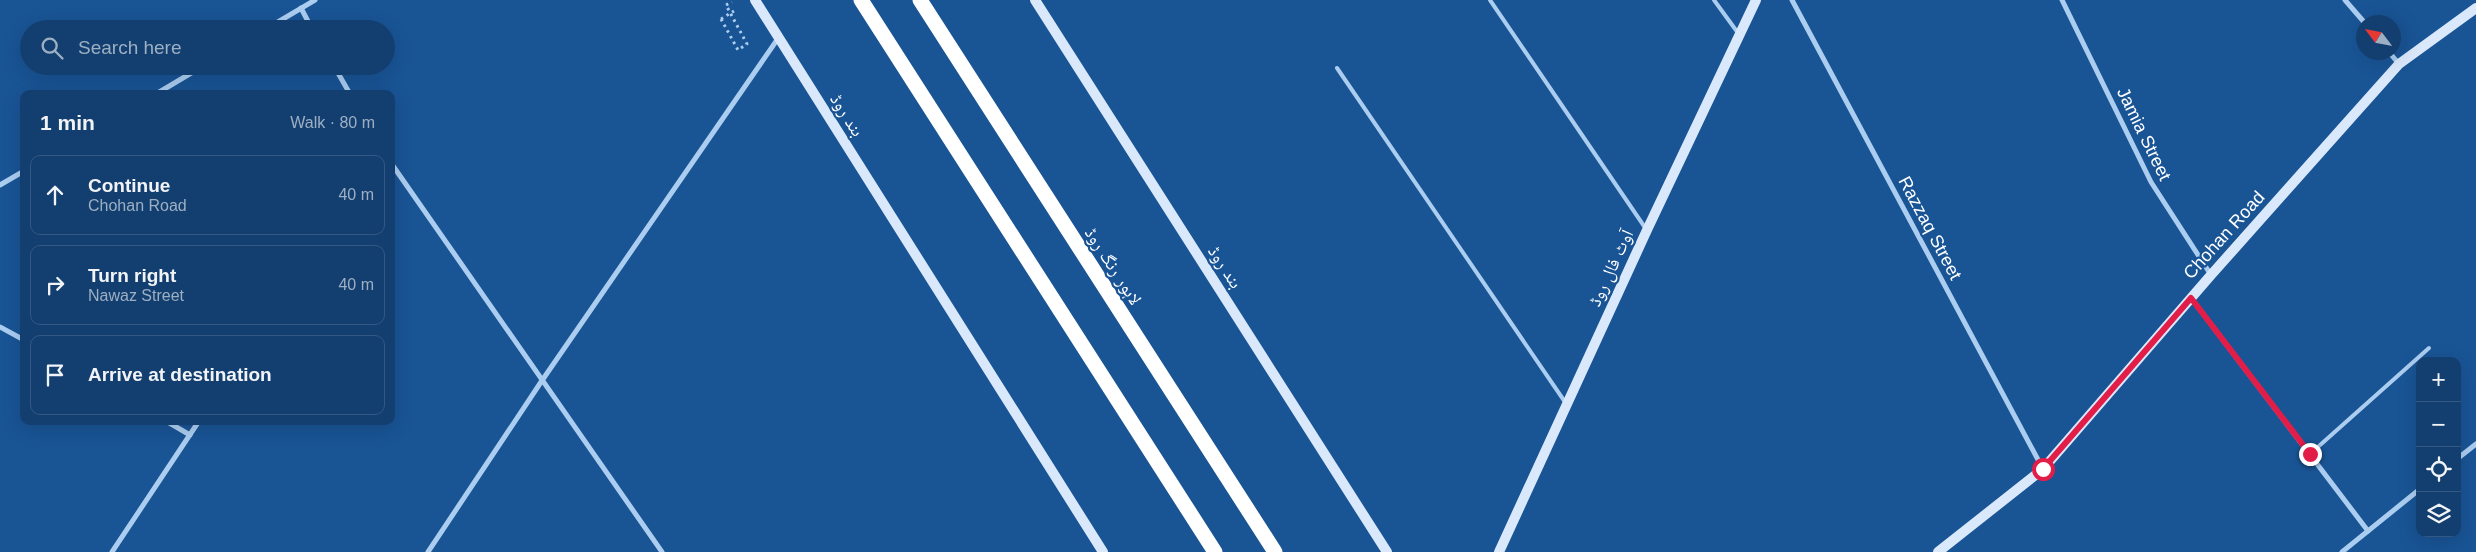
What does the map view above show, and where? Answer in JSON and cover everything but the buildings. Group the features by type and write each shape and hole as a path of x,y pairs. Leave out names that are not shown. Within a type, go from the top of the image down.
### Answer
{"highway":[{"path":"861,0 1215,552"},
{"name":"لاہور رنگ روڈ","path":"920,0 1275,552"}],"street":[{"path":"281,20 315,0"},
{"name":"بند روڈ","path":"755,0 1103,552"},
{"name":"بند روڈ","path":"1035,0 1387,552"},
{"name":"آوٹ فال روڈ","path":"1499,552 1738,33 1756,0"},
{"name":"Razzaq Street","path":"1792,0 2043,469"},
{"name":"Jamia Street","path":"2062,0 2150,182 2211,275"},
{"path":"2345,0 2358,15"},
{"path":"301,8 307,20"},
{"name":"Chohan Road","path":"1938,552 2043,469 2211,275 2399,64 2476,8"},
{"path":"428,552 779,36"},
{"path":"2396,60 2399,64"},
{"path":"163,90 188,75"},
{"path":"339,75 348,90"},
{"path":"395,169 662,552"},
{"path":"0,185 20,173"},
{"path":"2191,298 2368,531"},
{"path":"0,327 20,338"},
{"path":"173,425 190,435"},
{"path":"112,552 196,425"},
{"path":"2461,456 2476,444"},
{"path":"2342,552 2416,492"}],"lane":[{"path":"1490,0 1647,230"},
{"path":"1714,0 1738,33"},
{"path":"1337,68 1566,404"},
{"path":"2310,454 2429,348"}],"path":[{"path":"721,18 738,50 747,44 726,5"}],"route":[{"path":"2043,469 2191,298 2310,454"}]}
